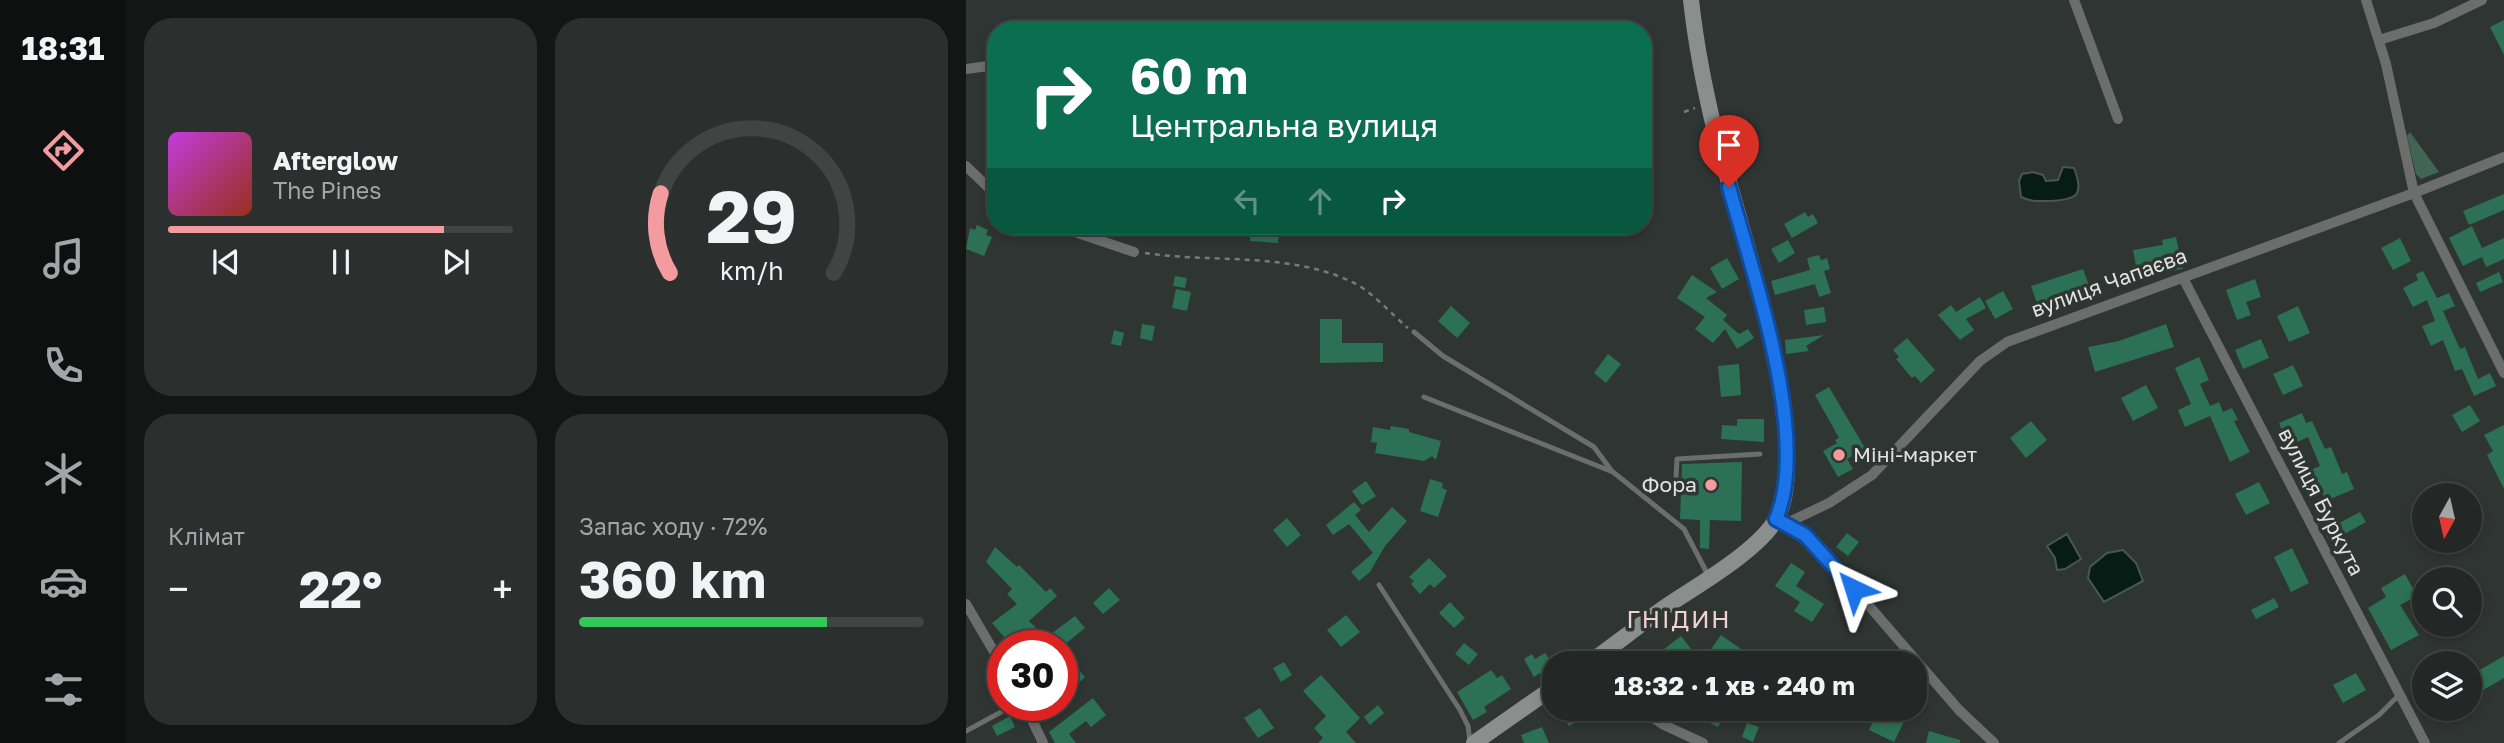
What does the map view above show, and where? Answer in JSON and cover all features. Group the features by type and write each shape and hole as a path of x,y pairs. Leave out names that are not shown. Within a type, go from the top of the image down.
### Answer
{"street":[{"path":"1608,651 1710,579 1782,521 1788,475 1779,376 1715,132 1696,43 1691,0"},
{"path":"2074,0 2118,119"},
{"path":"2366,0 2379,40 2414,193 2504,373"},
{"path":"2379,40 2434,23 2482,0"},
{"path":"966,69 987,66"},
{"name":"вулиця Чапаєва","path":"1782,521 1829,503 1872,475 1980,361 2007,342 2414,193 2504,157"},
{"path":"966,166 987,186"},
{"path":"1084,235 1134,252"},
{"name":"вулиця Буркута","path":"2183,278 2425,743"},
{"path":"1782,521 1819,548 1959,710 1994,743"},
{"path":"966,604 987,640"},
{"path":"1472,743 1542,695"},
{"path":"1033,721 1043,743"},
{"path":"1658,721 1703,743"}],"lane":[{"path":"1414,332 1443,356 1594,447 1613,472 1684,529 1710,579"},
{"path":"1424,397 1613,472"},
{"path":"1676,478 1677,459 1760,454"},
{"path":"1379,585 1460,710 1472,743"},
{"path":"2339,743 2379,715 2399,695"},
{"path":"966,731 987,720"}],"path":[{"path":"1684,112 1702,105"},
{"path":"1134,252 1190,260 1275,260 1351,281 1414,332"}],"shaded area":[{"path":"2410,132 2439,172 2421,179 2416,174 2407,136"},
{"path":"2063,167 2074,168 2077,177 2078,190 2072,198 2049,201 2021,197 2019,181 2022,174 2033,172 2043,175 2046,181 2058,180"},
{"path":"2067,534 2081,559 2065,569 2057,570 2055,558 2047,546"},
{"path":"2123,550 2136,563 2143,581 2104,602 2088,578 2090,567 2107,553"}],"building":[{"path":"2504,20 2504,55 2490,27"},
{"path":"2504,194 2504,210 2469,225 2463,211"},
{"path":"1805,212 1808,217 1813,214 1818,223 1792,238 1784,224"},
{"path":"977,225 987,230 986,235 992,237 984,256 966,249 970,228 975,230"},
{"path":"2472,226 2482,248 2504,238 2504,259 2486,267 2482,257 2463,266 2449,238"},
{"path":"1250,235 1279,235 1278,243 1250,241"},
{"path":"2176,237 2183,269 2138,276 2133,250 2163,245 2162,240"},
{"path":"2400,238 2411,261 2393,270 2381,248"},
{"path":"1788,240 1795,253 1779,263 1771,249"},
{"path":"1819,255 1821,260 1827,258 1830,269 1824,271 1831,293 1819,297 1815,284 1775,295 1771,281 1810,270 1807,258"},
{"path":"1727,258 1739,279 1722,289 1710,268"},
{"path":"2083,269 2092,294 2040,312 2031,286"},
{"path":"2423,271 2437,298 2449,293 2455,306 2443,311 2460,349 2465,347 2478,379 2490,373 2496,386 2474,396 2462,369 2455,371 2443,340 2431,346 2422,326 2435,321 2427,300 2413,307 2403,288 2418,280 2416,274"},
{"path":"2499,272 2503,282 2480,292 2476,283"},
{"path":"1692,275 1717,292 1706,298 1727,315 1723,320 1739,334 1748,329 1754,338 1737,349 1725,329 1713,343 1695,329 1705,317 1677,298"},
{"path":"1175,276 1187,278 1185,288 1173,286"},
{"path":"2255,279 2261,297 2246,302 2251,315 2237,320 2226,290"},
{"path":"1176,289 1191,292 1187,311 1172,308"},
{"path":"2003,291 2013,309 1995,319 1985,301"},
{"path":"1980,297 1986,308 1966,319 1974,330 1960,340 1938,315 1951,305 1956,312"},
{"path":"1451,306 1470,323 1457,338 1438,321"},
{"path":"2298,306 2310,333 2289,342 2277,316"},
{"path":"1824,307 1826,322 1806,325 1804,310"},
{"path":"1320,319 1342,319 1342,343 1383,343 1383,362 1320,363"},
{"path":"1142,324 1155,326 1152,341 1140,338"},
{"path":"2166,324 2174,347 2095,372 2088,347 2119,341"},
{"path":"1114,330 1124,333 1121,346 1111,344"},
{"path":"1824,335 1806,346 1809,351 1786,354 1785,340"},
{"path":"1907,338 1935,370 1921,383 1915,376 1912,378 1896,359 1899,357 1893,350"},
{"path":"2261,339 2269,358 2243,369 2235,350"},
{"path":"1608,354 1621,364 1606,383 1594,373"},
{"path":"2199,357 2209,380 2200,384 2210,406 2219,402 2223,412 2232,408 2238,420 2234,421 2250,452 2230,462 2210,416 2185,427 2178,410 2191,404 2175,368"},
{"path":"1739,364 1741,395 1721,397 1718,366"},
{"path":"2293,365 2303,386 2283,395 2273,374"},
{"path":"2146,385 2158,408 2133,421 2121,398"},
{"path":"1829,387 1865,448 1847,459 1853,469 1838,477 1823,451 1837,443 1835,440 1839,438 1815,395"},
{"path":"2470,405 2480,421 2462,432 2452,415"},
{"path":"2302,413 2306,423 2312,421 2325,449 2331,447 2342,474 2347,472 2354,489 2326,501 2316,480 2301,486 2296,476 2320,466 2308,437 2289,446 2279,423"},
{"path":"1737,419 1764,419 1764,442 1721,439 1722,425 1737,426"},
{"path":"2031,421 2047,440 2026,458 2010,438"},
{"path":"2504,425 2504,489 2487,455 2493,451 2484,435"},
{"path":"1391,426 1409,429 1409,432 1441,441 1436,460 1432,456 1424,461 1375,453 1377,443 1371,442 1373,427 1390,430"},
{"name":"Фора","path":"1742,462 1741,521 1710,520 1709,549 1700,548 1700,520 1680,519 1682,464"},
{"path":"1430,479 1443,483 1442,488 1447,490 1438,517 1420,511"},
{"path":"1366,481 1376,496 1362,505 1352,491"},
{"path":"2259,482 2270,503 2246,515 2235,494"},
{"path":"1354,502 1361,510 1355,515 1369,532 1392,507 1407,521 1385,546 1370,572 1359,581 1351,572 1373,553 1349,524 1333,535 1326,525"},
{"path":"2360,512 2366,522 2330,542 2324,531"},
{"path":"1287,518 1301,535 1287,547 1273,530"},
{"path":"1847,533 1859,542 1848,556 1836,547"},
{"path":"995,547 1017,567 1019,565 1046,592 1050,588 1057,596 1029,621 1036,630 998,630 992,623 1017,604 1007,594 1012,589 986,562"},
{"path":"2292,548 2309,583 2291,592 2274,557"},
{"path":"1429,558 1447,576 1434,588 1430,584 1420,594 1411,584 1414,581 1409,577"},
{"path":"1791,563 1805,572 1796,586 1824,604 1812,622 1794,611 1800,602 1775,586"},
{"path":"2405,574 2412,587 2412,599 2400,605 2412,624 2412,637 2415,637 2391,650 2368,608 2386,597 2381,588"},
{"path":"1109,588 1120,600 1103,614 1093,603"},
{"path":"2274,598 2279,607 2256,619 2251,610"},
{"path":"1450,602 1465,618 1454,628 1439,613"},
{"path":"1346,615 1360,632 1341,647 1327,630"},
{"path":"1075,616 1085,628 1078,634 1078,630 1056,630"},
{"path":"1721,635 1741,649 1740,651 1710,651"},
{"path":"1681,636 1693,651 1662,651"},
{"path":"1464,643 1478,654 1469,665 1455,654"},
{"path":"1532,654 1535,659 1542,655 1542,672 1534,677 1524,659"},
{"path":"2504,656 2504,678 2482,691 2482,669"},
{"path":"1284,662 1292,675 1281,682 1273,668"},
{"path":"1078,669 1085,677 1078,684"},
{"path":"1491,670 1497,678 1502,675 1511,689 1484,707 1487,712 1473,720 1457,692"},
{"path":"2356,673 2366,690 2343,703 2333,685"},
{"path":"1321,675 1360,718 1346,732 1356,743 1318,743 1323,738 1314,728 1326,716 1303,691"},
{"path":"1093,698 1106,715 1091,727 1086,721 1069,734 1076,743 1055,743 1049,732 1063,721 1078,721 1078,710"},
{"path":"1378,705 1384,713 1370,725 1364,717"},
{"path":"1260,708 1274,728 1258,738 1244,718"},
{"path":"1001,721 1012,721 1015,727 997,736 992,726"},
{"path":"1706,721 1721,721 1718,727"},
{"path":"1873,721 1904,721 1894,742 1869,730"},
{"path":"1747,723 1759,727 1753,742 1742,737"},
{"path":"1542,727 1549,743 1524,743 1521,735"},
{"path":"1929,731 1960,740 1960,743 1926,743"}],"place":[{"name":"Міні-маркет","path":"1839,455"},
{"name":"Фора","path":"1711,485"}],"district":[{"name":"ГНІДИН","path":"1679,620"}],"route":[{"path":"1729,187 1779,376 1788,475 1785,498 1776,519 1805,535 1854,589"}]}
